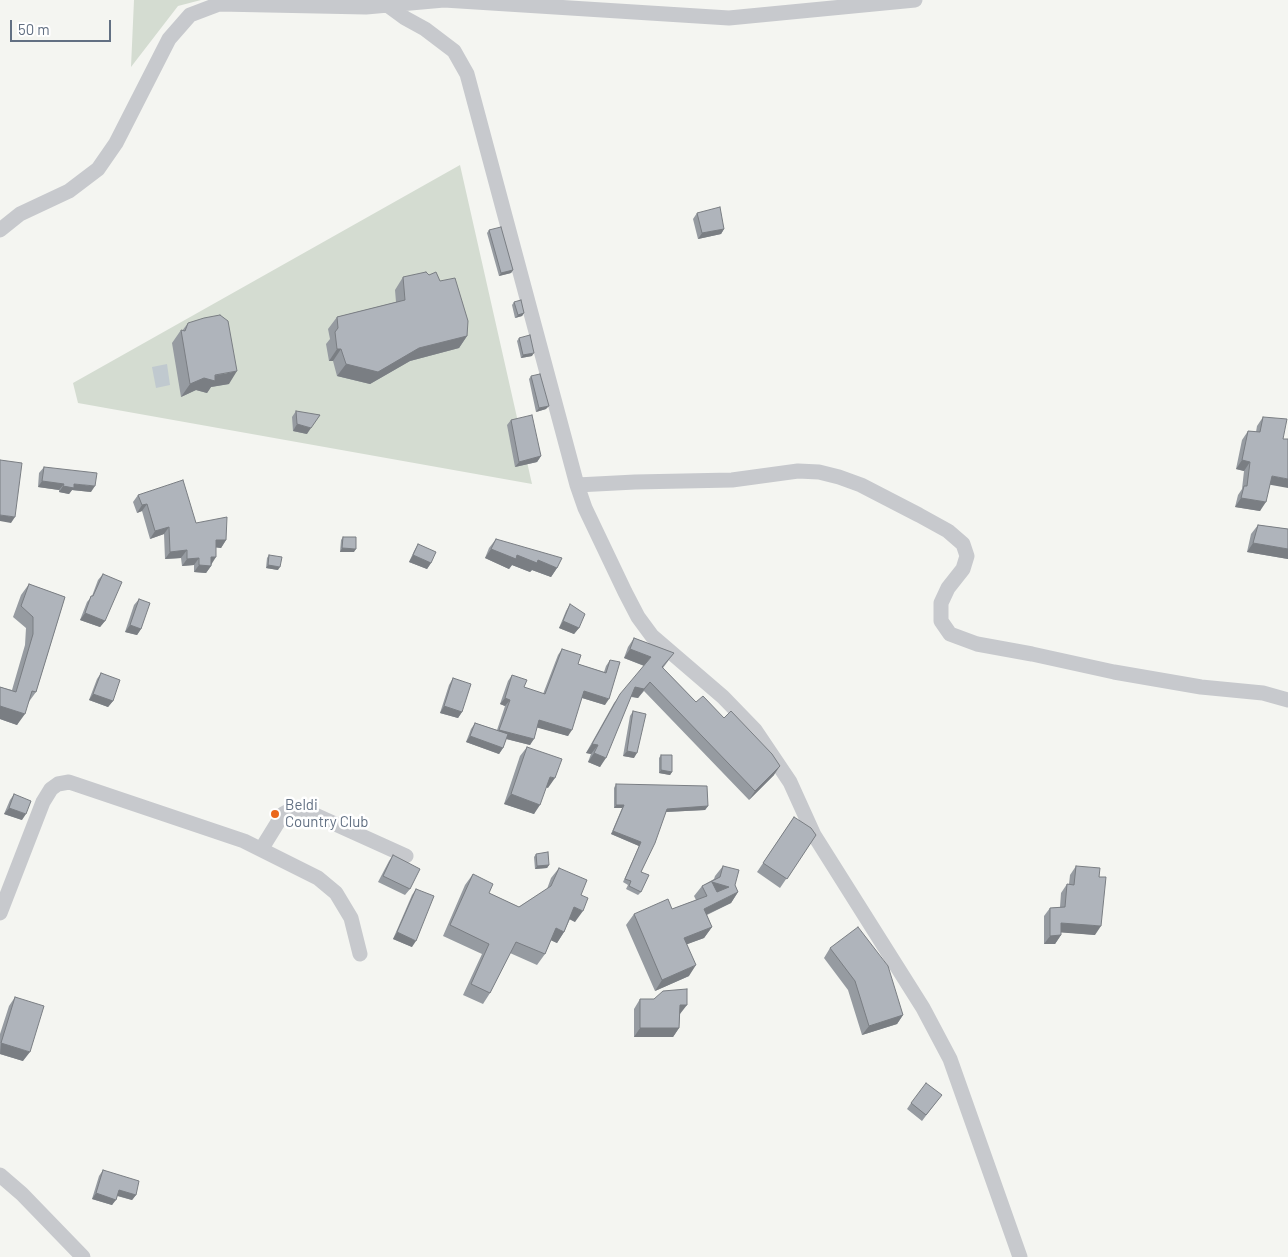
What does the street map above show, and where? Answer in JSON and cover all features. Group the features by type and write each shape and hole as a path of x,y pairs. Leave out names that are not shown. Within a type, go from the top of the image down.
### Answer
{"street":[{"path":"0,230 20,214 69,190 98,169 116,143 168,39 190,16 219,4 389,3 444,0 729,18 915,0"},
{"path":"389,3 454,50 466,74 578,486 585,508 638,617 652,636 723,697 754,730 790,782 814,835 924,1008 950,1059 1020,1257"},
{"path":"578,486 635,482 732,480 798,471 819,472 838,477 861,485 919,515 948,531 963,544 967,556 963,569 948,588 941,604 941,621 950,634 977,644 1114,672 1201,687 1263,693 1288,700"},
{"path":"0,913 43,802 51,789 58,784 69,782 113,795 262,848 318,878 336,893 351,918 360,954"},
{"path":"262,848 284,814 292,809 302,809 406,856"},
{"path":"0,1175 22,1194 83,1257"}],"shaded area":[{"path":"134,0 201,0 178,6 131,67"},
{"path":"460,165 532,484 78,403 73,383"},
{"path":"167,364 170,385 156,388 152,367"}],"building":[{"path":"720,207 724,229 702,233 697,213"},
{"path":"501,227 513,270 501,273 489,230"},
{"path":"426,272 429,275 436,272 440,281 455,278 468,321 467,336 419,348 378,372 346,364 341,349 337,349 335,332 338,328 337,317 405,300 403,277"},
{"path":"521,300 524,313 518,315 514,302"},
{"path":"220,315 228,321 237,371 215,375 215,381 204,378 190,384 181,330 185,331 188,323"},
{"path":"530,335 534,353 523,355 519,338"},
{"path":"540,374 549,406 539,408 531,376"},
{"path":"296,411 320,415 311,428 297,424"},
{"path":"532,415 541,456 519,462 511,420"},
{"path":"1263,417 1287,419 1283,439 1288,439 1288,479 1272,476 1266,502 1241,498 1244,486 1247,486 1250,462 1242,460 1248,431 1260,432"},
{"path":"0,460 22,463 15,517 0,515"},
{"path":"44,467 97,473 95,486 74,484 74,488 63,486 64,484 42,481"},
{"path":"183,480 196,523 227,517 226,540 216,540 216,557 211,557 211,566 199,565 199,558 187,559 187,550 170,552 169,527 155,531 147,504 142,505 138,495"},
{"path":"1258,525 1288,529 1288,549 1253,543"},
{"path":"343,537 356,537 356,549 342,548"},
{"path":"496,539 562,558 557,568 538,560 537,563 517,555 516,559 491,549"},
{"path":"418,544 436,552 431,563 413,555"},
{"path":"269,555 282,557 280,567 268,565"},
{"path":"103,574 122,582 105,621 85,613 91,596 93,596"},
{"path":"29,584 65,597 36,692 32,691 25,714 0,706 0,687 16,692 33,634 33,617 21,606"},
{"path":"139,599 150,603 141,629 130,625"},
{"path":"570,604 585,614 579,628 563,621"},
{"path":"634,638 674,653 662,667 696,702 703,696 724,718 731,711 772,754 780,766 755,791 650,682 644,689 635,687 606,758 594,753 598,745 592,744 620,694 651,657 630,649"},
{"path":"562,649 581,655 578,664 606,673 610,660 620,662 609,699 584,691 572,730 539,720 534,739 499,730 510,700 505,698 512,675 527,680 524,687 545,694"},
{"path":"101,673 120,680 113,701 93,694"},
{"path":"453,678 471,684 462,712 444,706"},
{"path":"633,711 646,714 637,753 627,751"},
{"path":"475,723 508,734 503,748 470,736"},
{"path":"527,747 562,759 555,778 550,777 540,805 511,794"},
{"path":"661,755 672,755 672,772 661,770"},
{"path":"616,784 707,786 708,806 667,809 655,843 641,872 649,875 641,892 629,886 631,881 625,879 641,842 613,831 624,805 616,805"},
{"path":"14,794 31,801 26,814 9,808"},
{"path":"794,817 811,828 816,835 787,879 763,863"},
{"path":"548,852 549,865 537,866 536,854"},
{"path":"393,855 420,869 410,889 383,876"},
{"path":"723,866 739,870 735,885 738,892 704,909 712,927 684,938 696,965 662,980 634,914 668,899 672,909 707,896 702,886 720,877","holes":["712,882 729,887 717,892"]},
{"path":"1076,866 1100,868 1099,877 1106,877 1101,926 1061,923 1061,935 1050,936 1050,908 1065,907 1067,884 1074,885"},
{"path":"559,868 587,880 581,895 588,898 583,911 574,907 564,932 556,928 545,954 516,942 490,993 471,984 489,944 450,925 473,874 493,884 489,893 519,907 551,886"},
{"path":"416,889 434,896 416,941 397,932"},
{"path":"858,927 888,966 903,1015 869,1026 855,981 830,948"},
{"path":"687,989 687,1005 680,1005 679,1028 640,1028 640,999 654,999 663,991"},
{"path":"15,997 44,1006 30,1052 1,1043"},
{"path":"926,1083 942,1095 926,1115 911,1103"},
{"path":"103,1170 139,1181 136,1195 119,1190 116,1200 96,1193"}],"place":[{"name":"Beldi Country Club","path":"275,814"}]}
